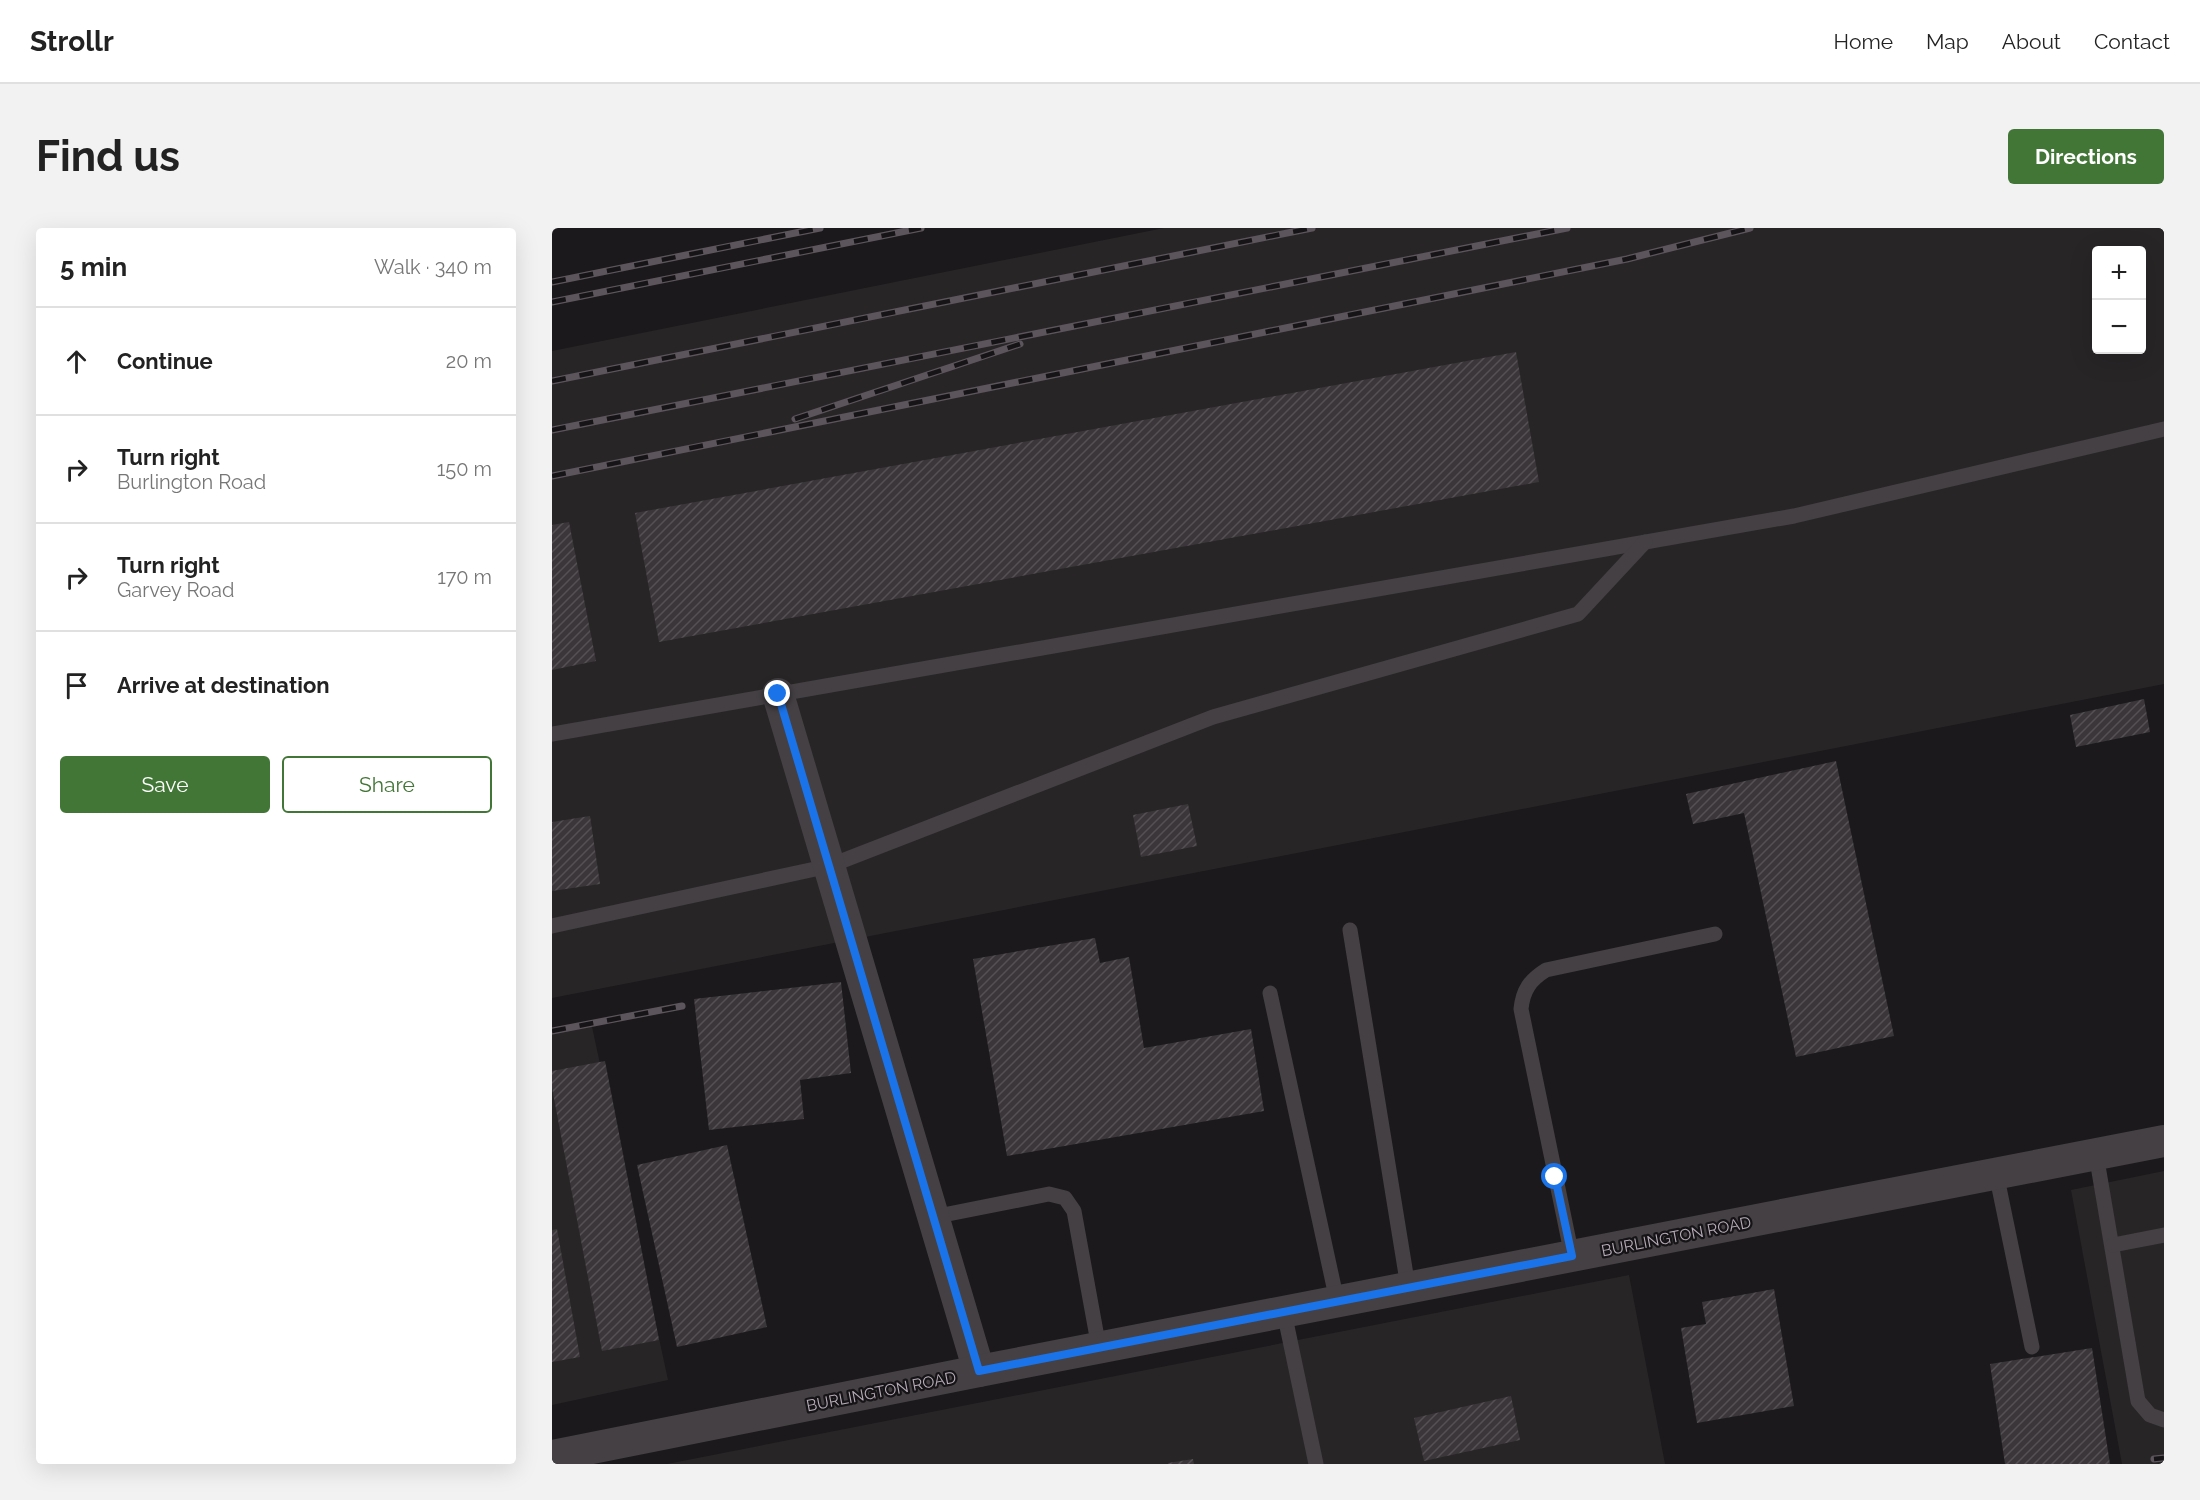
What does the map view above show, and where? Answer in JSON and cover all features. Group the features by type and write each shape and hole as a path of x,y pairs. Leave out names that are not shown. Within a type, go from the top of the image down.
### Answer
{"street":[{"path":"778,694 979,1371"},
{"name":"BURLINGTON ROAD","path":"552,1456 2164,1141"}],"lane":[{"path":"552,734 1794,516 2164,429"},
{"path":"552,926 829,866 1213,717 1578,614 1645,542"},
{"path":"1350,930 1408,1287"},
{"path":"1572,1256 1521,1009 1522,996 1536,976 1546,970 1715,934"},
{"path":"1270,993 1337,1301"},
{"path":"2096,1154 2138,1401 2150,1415 2164,1420"},
{"path":"1996,1173 2032,1347"},
{"path":"933,1217 1049,1194 1065,1198 1074,1211 1099,1348"},
{"path":"2113,1245 2164,1235"},
{"path":"1284,1312 1316,1464"}],"shaded area":[{"path":"1164,228 2164,228 2164,684 552,998 552,351"},
{"path":"591,1022 668,1380 552,1405 552,1031"},
{"path":"2164,1171 2164,1464 2122,1464 2071,1190"},
{"path":"1629,1275 1665,1464 667,1464"}],"building":[{"path":"1516,352 1539,482 659,642 635,513"},
{"path":"569,522 596,661 552,670 552,525"},
{"path":"2144,699 2150,732 2076,747 2070,715"},
{"path":"1836,761 1894,1036 1796,1057 1744,813 1693,824 1686,794"},
{"path":"1188,804 1197,846 1141,857 1133,815"},
{"path":"590,816 600,884 552,891 552,822"},
{"path":"1095,938 1100,963 1129,957 1144,1048 1251,1029 1264,1111 1007,1156 973,959"},
{"path":"841,982 851,1073 800,1080 804,1119 709,1130 694,999"},
{"path":"605,1061 659,1340 602,1351 552,1088 552,1071"},
{"path":"727,1145 767,1327 677,1347 637,1165"},
{"path":"557,1229 580,1357 552,1362 552,1230"},
{"path":"1774,1289 1794,1406 1697,1423 1681,1328 1706,1324 1702,1302"},
{"path":"2092,1348 2110,1464 2005,1464 1990,1364"},
{"path":"1511,1396 1520,1440 1424,1461 1414,1418"},
{"path":"1193,1459 1194,1464 1168,1464 1168,1463"}],"railway":[{"path":"552,282 820,228"},
{"path":"552,302 921,228"},
{"path":"552,381 1312,228"},
{"path":"552,430 1567,228"},
{"path":"552,476 1627,259 1750,228"},
{"path":"795,419 1020,344"},
{"path":"552,1031 682,1006"},
{"path":"2154,1459 2164,1458"}],"route":[{"path":"778,694 979,1371 1572,1256 1555,1177"}]}
